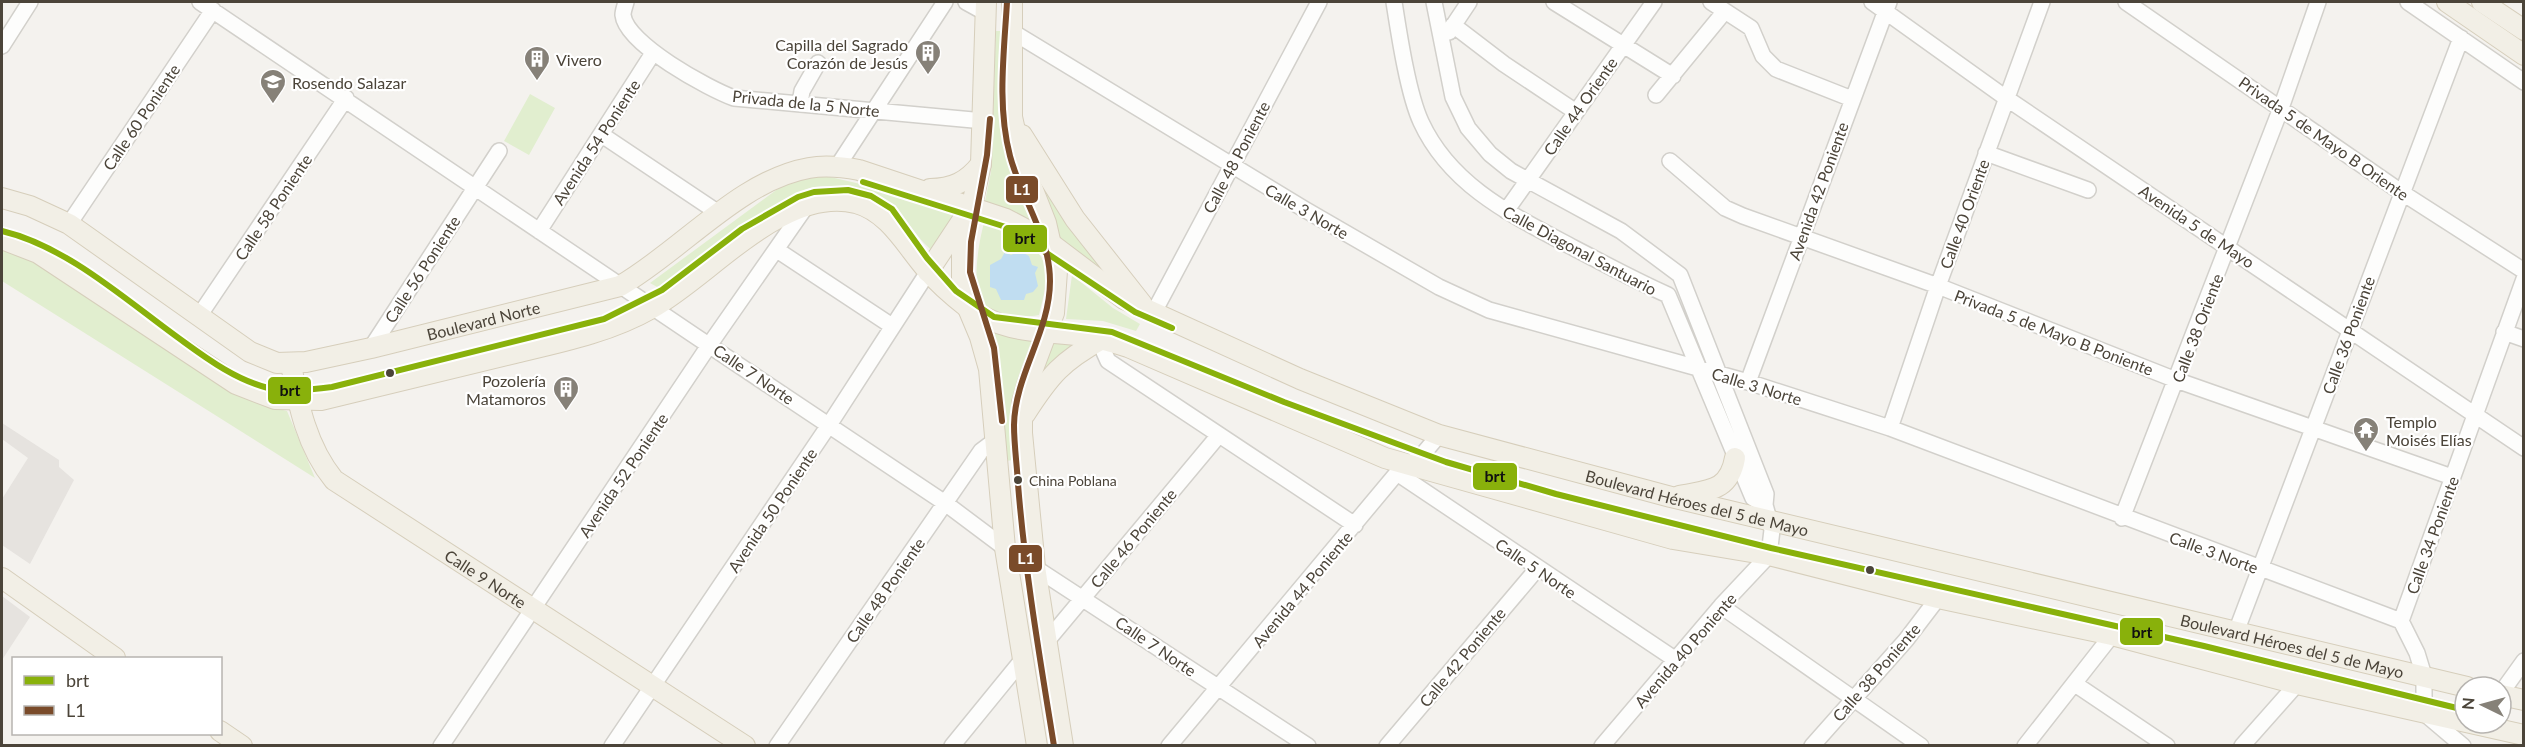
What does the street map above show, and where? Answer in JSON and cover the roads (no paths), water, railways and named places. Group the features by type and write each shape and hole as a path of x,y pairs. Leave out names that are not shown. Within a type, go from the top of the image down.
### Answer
{"main road":[{"path":"1012,2 1012,117 1022,162 1052,245 1057,271 1057,292 1048,333 1027,385 1022,418 1035,567 1063,746"},
{"path":"2447,2 2523,55"},
{"path":"2482,2 2523,30"},
{"path":"986,7 981,164 961,265 967,306 980,337 989,369 1005,548 1037,746"},
{"path":"1012,117 1075,219 1150,310"},
{"path":"918,189 954,186 972,176 981,164"},
{"name":"Boulevard Norte","path":"4,196 69,224 262,360 291,364 371,348 620,286 648,269 753,192 791,173 810,168 837,167 859,170 972,206"},
{"path":"2,240 39,253 236,384 275,399 297,402 340,395 586,336 631,319 652,308 787,213 807,205 840,201 870,209 886,219 928,272 961,319 989,369"},
{"path":"928,272 972,206"},
{"name":"Boulevard Héroes del 5 de Mayo","path":"972,206 1016,224 1052,245 1112,292 1300,379 1439,435 1671,497 1768,512 2236,632 2453,683"},
{"path":"928,272 967,306"},
{"name":"Boulevard Héroes del 5 de Mayo","path":"967,306 1012,329 1103,339 1128,347 1402,469 1673,539 1769,555 1938,598 2112,635 2297,684 2453,719"},
{"path":"1022,418 1058,367 1071,356 1103,339"},
{"name":"Calle 9 Norte","path":"291,364 297,402 319,462 334,480 745,746"},
{"path":"1671,497 1720,486 1730,476 1735,458"},
{"path":"2,578 114,657"},
{"path":"222,732 242,746"}],"street":[{"path":"2,46 30,2"},
{"path":"837,167 945,2"},
{"path":"966,2 986,7"},
{"name":"Calle 48 Poniente","path":"1150,310 1231,166 1318,2"},
{"name":"Calle Diagonal Santuario","path":"1394,2 1420,121 1456,173 1478,194 1506,211 1633,280 1668,295 1701,369 1753,498 1768,512"},
{"name":"Calle Diagonal Santuario","path":"1434,2 1453,97 1468,128 1495,160 1621,231 1680,275 1766,494 1768,512"},
{"path":"1442,45 1468,2"},
{"path":"1554,2 1673,76"},
{"name":"Calle 44 Oriente","path":"1506,211 1654,2"},
{"path":"1711,2 1751,28 1763,56 1776,69 1852,99"},
{"name":"Avenida 5 de Mayo","path":"1872,2 1888,6 2007,98 2523,448"},
{"name":"Calle 40 Oriente","path":"1890,428 1938,286 2042,2"},
{"name":"Privada 5 de Mayo B Oriente","path":"2126,2 2401,192 2523,271"},
{"name":"Calle 38 Oriente","path":"2122,518 2281,108 2318,2"},
{"path":"2408,2 2523,82"},
{"name":"Calle 7 Norte","path":"206,6 346,98 474,189 710,344 945,503 1005,548 1308,746"},
{"name":"Calle 60 Poniente","path":"69,224 206,6"},
{"name":"Avenida 42 Poniente","path":"1748,382 1800,237 1888,6"},
{"name":"Privada de la 5 Norte","path":"624,8 627,27 653,53 718,92 734,98 984,121"},
{"path":"1656,95 1725,11"},
{"path":"1453,25 1504,64 1576,112"},
{"name":"Calle 3 Norte","path":"1011,31 1231,166 1439,287 1489,310 1748,382 1890,428 2122,518 2401,621"},
{"name":"Calle 36 Poniente","path":"2236,632 2461,38"},
{"name":"Avenida 54 Poniente","path":"539,231 653,53"},
{"path":"800,103 802,91 818,63"},
{"name":"Calle 58 Poniente","path":"199,316 346,98"},
{"path":"602,135 720,214"},
{"name":"Calle 56 Poniente","path":"371,348 498,151"},
{"path":"1986,153 2088,190"},
{"name":"Privada 5 de Mayo B Poniente","path":"1670,161 1725,208 1938,286 2176,380 2452,477"},
{"name":"Avenida 52 Poniente","path":"441,746 535,609 710,344 807,205"},
{"path":"777,250 892,326"},
{"name":"Avenida 50 Poniente","path":"612,746 830,425 928,272"},
{"name":"Calle 34 Poniente","path":"2401,621 2523,279"},
{"path":"2504,332 2523,339"},
{"path":"1103,339 1104,352 1108,361 1355,525"},
{"name":"Calle 46 Poniente","path":"1047,641 1219,435"},
{"name":"Avenida 44 Poniente","path":"1169,746 1402,469 1423,454 1439,435"},
{"name":"Calle 48 Poniente","path":"777,746 981,451 997,439"},
{"name":"Calle 5 Norte","path":"1402,469 1537,569 1676,660"},
{"path":"1768,512 1769,555"},
{"name":"Avenida 40 Poniente","path":"1602,746 1721,606 1769,555"},
{"name":"Calle 42 Poniente","path":"1387,746 1537,569"},
{"name":"Calle 38 Poniente","path":"1812,746 1906,640 1938,598"},
{"path":"1721,606 1921,746"},
{"path":"2401,621 2417,653 2424,676 2424,713 2460,745"},
{"path":"2025,746 2112,635"},
{"path":"952,746 1023,659"},
{"path":"2513,677 2523,662"},
{"path":"2075,684 2167,746"},
{"path":"2242,746 2297,684"}],"water":[{"path":"1020,251 1029,256 1032,265 1038,267 1035,273 1038,286 1033,292 1026,294 1024,300 1001,300 996,289 990,287 990,265 1001,259 1005,252 1011,255"}],"place":[{"name":"Capilla del Sagrado Corazón de Jesús","path":"928,76"},
{"name":"Vivero","path":"537,82"},
{"name":"Rosendo Salazar","path":"273,105"},
{"name":"Pozolería Matamoros","path":"566,412"},
{"name":"Templo Moisés Elías","path":"2366,453"},
{"name":"China Poblana","path":"1018,480"}]}
